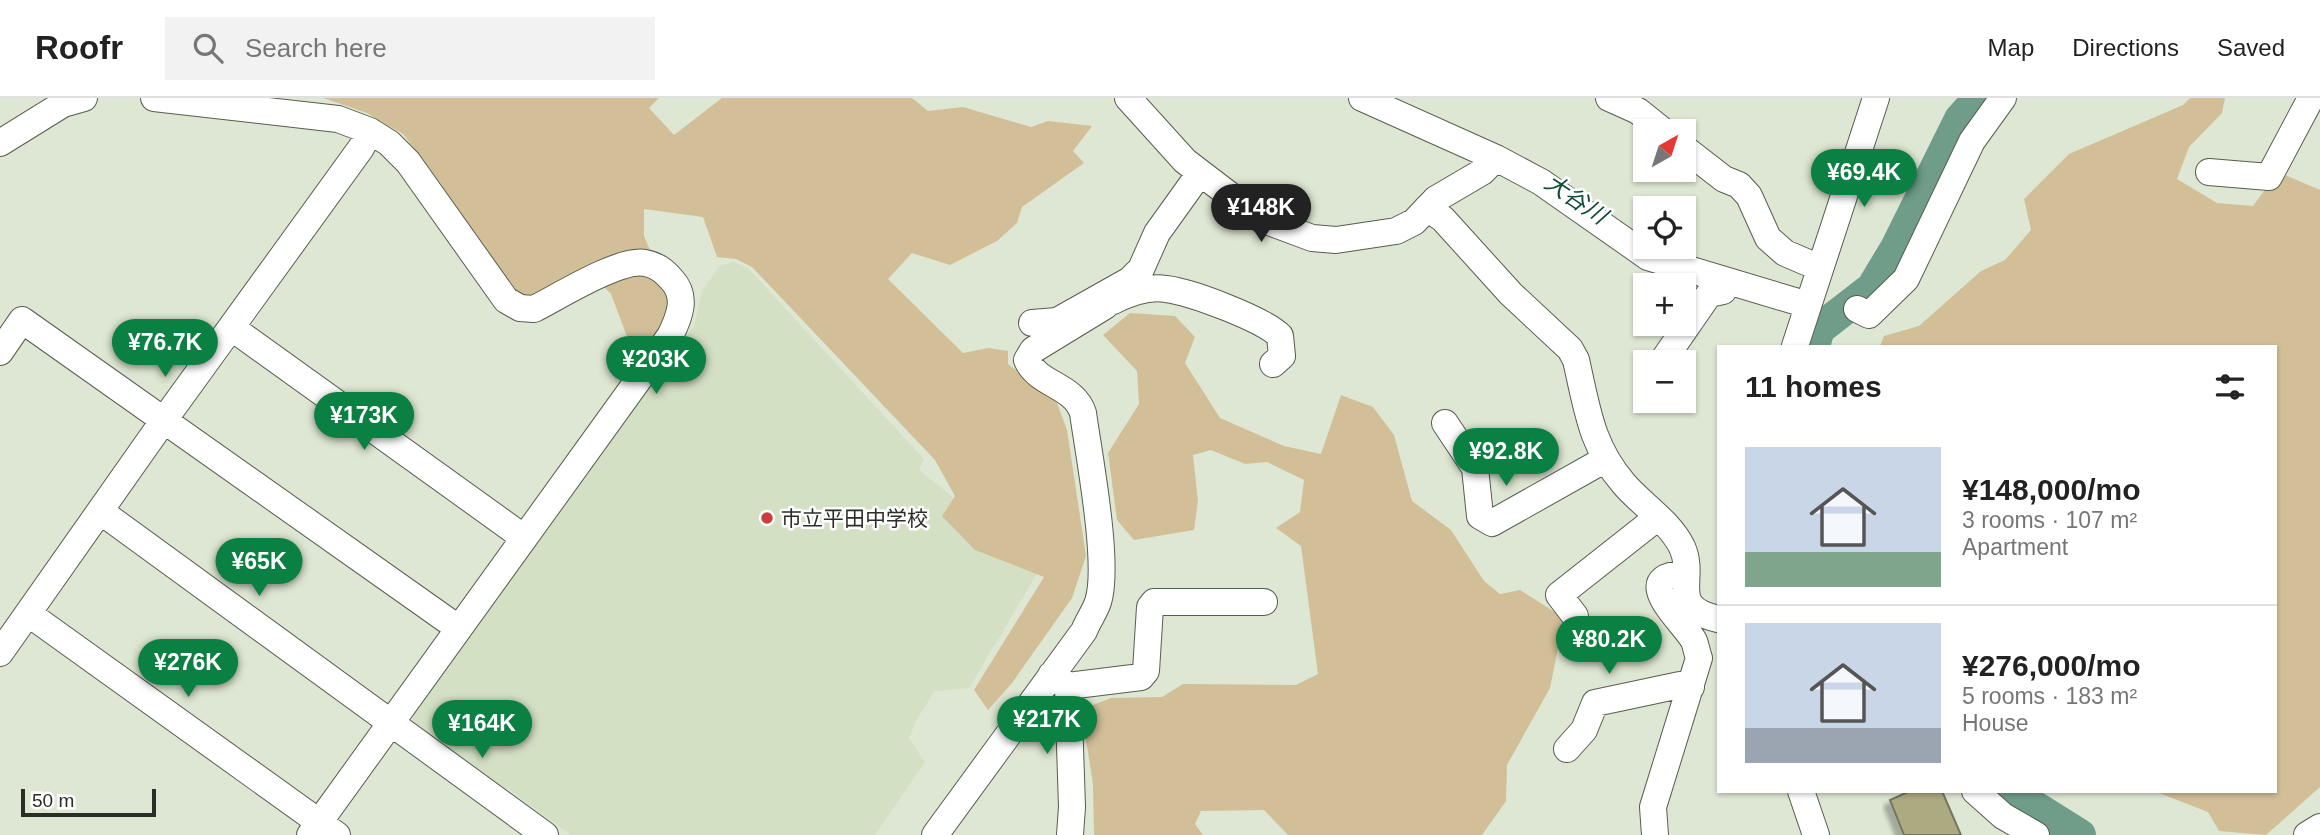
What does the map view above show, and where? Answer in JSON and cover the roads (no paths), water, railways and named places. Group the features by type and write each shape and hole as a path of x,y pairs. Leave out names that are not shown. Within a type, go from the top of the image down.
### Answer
{"street":[{"path":"0,143 63,104 84,98"},
{"path":"29,614 322,831 391,723 670,336 680,316 681,301 675,284 661,268 643,262 624,265 534,309 520,308 506,300 408,162 389,143 370,131 338,119 154,98"},
{"path":"1128,98 1172,148 1200,173 1261,219 1312,238 1336,240 1396,231 1414,222 1436,199 1482,173 1496,158"},
{"path":"1362,98 1496,158 1541,182 1648,257 1808,305"},
{"path":"1608,98 1638,111 1648,119"},
{"path":"1795,345 1876,98"},
{"path":"1857,309 1869,315 1906,279 1972,141 2003,98"},
{"path":"2209,172 2269,177 2311,98"},
{"path":"0,653 361,148 370,131"},
{"path":"1696,157 1724,179 1739,185 1749,196 1768,238 1785,253 1820,268"},
{"path":"935,835 1059,680 1099,601 1101,574 1098,529 1080,401 1032,371 1027,360 1033,350 1102,302 1141,270 1157,233 1200,173"},
{"path":"1427,208 1443,219 1511,294 1570,349 1576,360 1594,440 1604,460 1625,486 1658,517 1682,548 1685,592 1690,606 1704,615 1717,619"},
{"path":"1670,350 1709,294 1723,291 1729,282"},
{"path":"1032,323 1057,321 1102,302 1144,289 1167,289 1270,326 1280,336 1282,356 1273,364"},
{"path":"0,352 22,320 458,628"},
{"path":"232,328 523,537"},
{"path":"1445,424 1475,468 1480,516 1492,523 1604,460"},
{"path":"100,512 545,835"},
{"path":"1575,616 1559,595 1658,517"},
{"path":"1655,835 1653,807 1699,658 1694,641 1663,602 1659,590 1662,582 1672,574 1685,574"},
{"path":"1059,680 1141,677 1146,671 1150,607 1154,602 1264,602"},
{"path":"1059,680 1072,807 1070,835"},
{"path":"1567,749 1584,730 1595,703 1680,685 1690,687"},
{"path":"1802,793 1816,835"},
{"path":"1977,793 2003,816 2036,835"},
{"path":"2307,835 2320,827"}],"waterway":[{"path":"1814,345 1819,329 1872,288 1896,248 1960,119 1979,98"},
{"path":"2013,793 2080,835"}],"place":[{"name":"市立平田中学校","path":"767,518"}],"water label":[{"name":"大谷川","path":"1576,199"}]}
